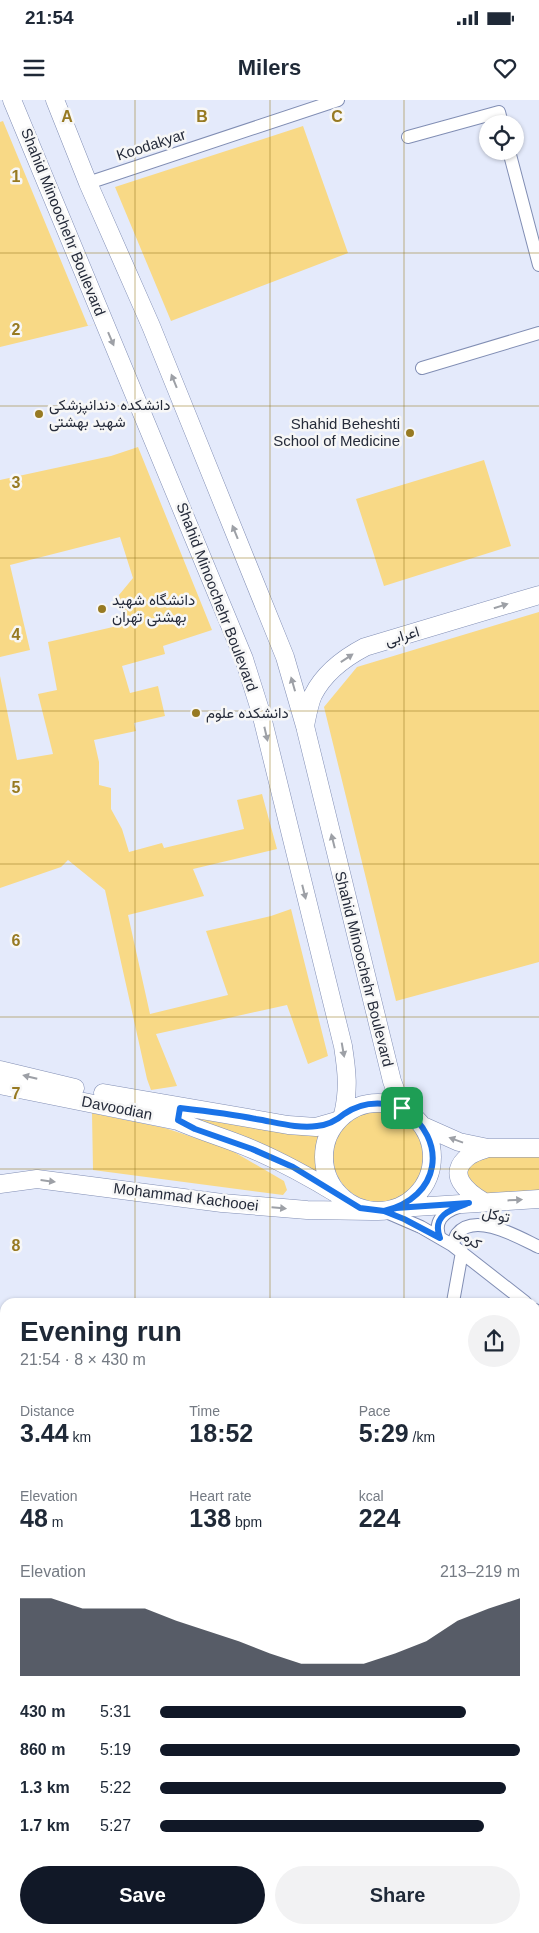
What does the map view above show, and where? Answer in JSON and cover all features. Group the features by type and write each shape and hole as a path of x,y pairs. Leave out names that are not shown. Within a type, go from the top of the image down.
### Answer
{"main road":[{"name":"Shahid Minoochehr Boulevard","path":"12,100 244,659 261,713 343,1046 348,1080 347,1098 340,1118"},
{"name":"Shahid Minoochehr Boulevard","path":"55,100 88,183 151,326 282,648 305,726 392,1081 402,1108"},
{"name":"اعرابی","path":"305,726 313,696 327,675 346,658 365,647 539,595"},
{"name":"Davoodian","path":"1,1084 76,1089 179,1114 285,1164 339,1195"},
{"path":"372,1103 388,1103 402,1108 414,1116 423,1126 430,1141 433,1158 430,1174 422,1188 411,1200 384,1210 360,1208 339,1195 330,1182 324,1166 324,1150 328,1135 340,1118 357,1107 372,1103"},
{"name":"Davoodian","path":"179,1114 220,1112 288,1125 316,1127 340,1118"},
{"path":"423,1126 459,1142 488,1148 539,1148"},
{"path":"477,1202 462,1184 459,1174 461,1164 470,1155 488,1148"},
{"name":"Mohammad Kachooei","path":"0,1184 37,1179 241,1204 307,1210 384,1210 539,1199"}],"street":[{"name":"Koodakyar","path":"88,183 338,100"},
{"path":"488,115 499,112 500,115"},
{"path":"408,137 479,117"},
{"path":"511,160 539,265"},
{"path":"422,368 539,333"},
{"path":"440,1238 437,1230 438,1221 445,1213 477,1202"},
{"name":"کرمی","path":"384,1210 457,1248 519,1298"},
{"name":"توکل","path":"457,1248 458,1234 466,1228 481,1225 501,1229 539,1247"},
{"path":"453,1298 457,1248"}],"shaded area":[{"path":"3,121 88,326 0,347 0,122"},
{"path":"303,126 348,253 171,321 115,187"},
{"path":"138,447 212,630 163,646 165,654 122,666 130,693 158,686 165,716 134,723 136,731 94,740 99,762 99,785 111,788 111,809 122,829 129,852 162,843 164,848 244,829 237,800 262,794 277,849 193,869 204,896 128,915 150,1014 228,995 206,931 271,916 291,909 328,1056 308,1064 287,1005 156,1034 177,1086 151,1090 105,890 68,860 61,867 0,888 0,676 17,760 53,754 38,694 57,690 48,642 126,624 119,595 133,578 120,537 10,565 30,650 0,657 0,480 111,456"},
{"path":"484,460 511,546 384,586 356,499"},
{"path":"539,612 539,962 396,1001 324,707 357,667"},
{"path":"379,1110 396,1114 411,1124 421,1139 425,1156 421,1173 411,1188 396,1198 379,1202 362,1198 347,1188 337,1173 333,1156 337,1139 347,1124 362,1114"},
{"path":"92,1113 165,1128 229,1149 284,1181 287,1190 283,1195 93,1170"},
{"path":"221,1118 322,1133 315,1150 315,1155 322,1178 213,1129 197,1119"},
{"path":"489,1153 539,1153 539,1193 488,1196 468,1181 465,1172 470,1161"}],"place":[{"name":"دانشکده دندانپزشکی شهید بهشتی","path":"39,414"},
{"name":"Shahid Beheshti School of Medicine","path":"410,433"},
{"name":"دانشگاه شهید بهشتی تهران","path":"102,609"},
{"name":"دانشکده علوم","path":"196,713"}],"route":[{"path":"402,1108 388,1103 372,1103 357,1107 337,1121 316,1127 288,1125 220,1112 180,1108 178,1120 195,1129 252,1149 293,1167 360,1208 384,1211 396,1208 469,1203 445,1213 438,1221 437,1230 440,1238 421,1227 384,1211 396,1208 411,1200 422,1188 430,1174 433,1158 430,1141 423,1126 414,1116 402,1108"}]}
